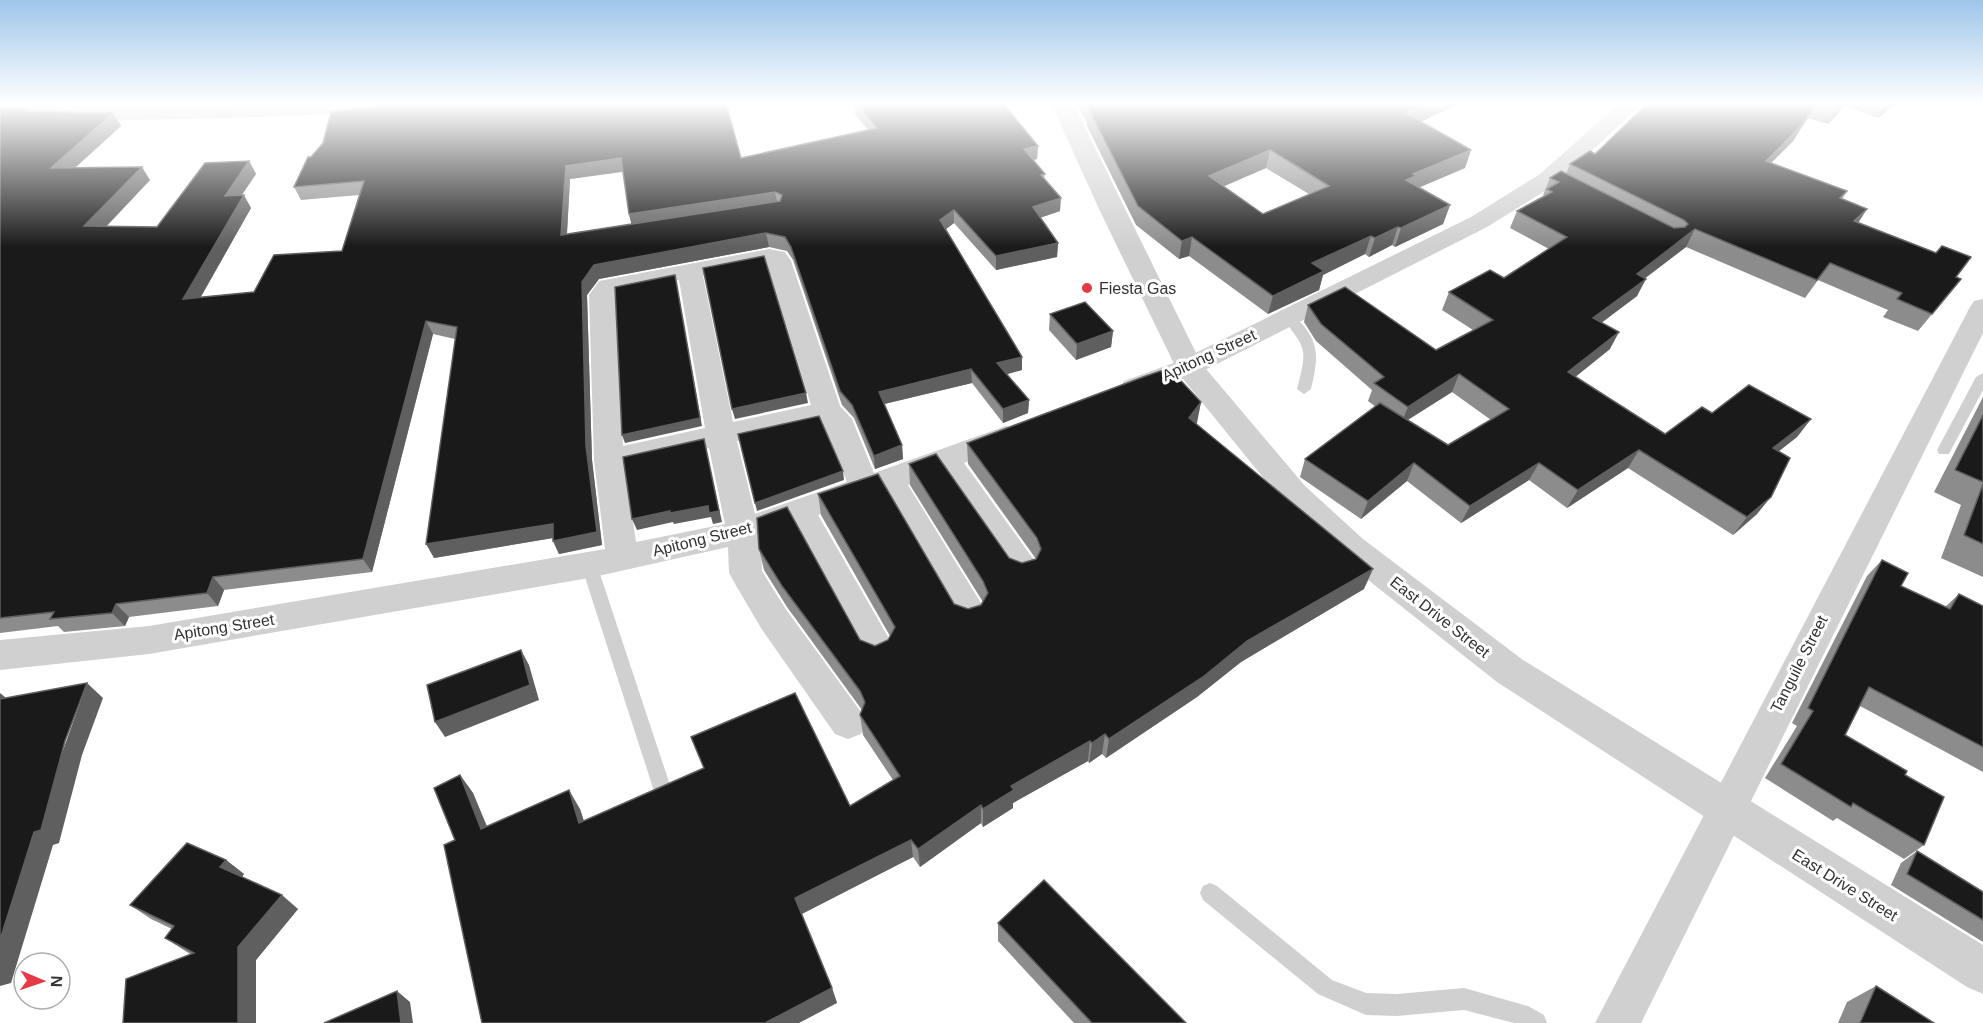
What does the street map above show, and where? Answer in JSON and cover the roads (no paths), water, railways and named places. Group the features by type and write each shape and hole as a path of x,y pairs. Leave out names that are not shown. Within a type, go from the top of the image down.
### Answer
{"street":[{"name":"East Drive Street","path":"1085,151 1116,220 1189,367 1294,494 1351,548 1510,671 1725,810 1983,971"},
{"name":"Apitong Street","path":"1111,396 1189,367 1479,222 1553,181 1584,151"},
{"path":"622,558 609,460 602,295 604,290 608,286 769,256 776,257 827,411 837,419 877,484 969,613"},
{"path":"690,272 721,434 743,532 746,573 773,618 848,723"},
{"name":"Tanguile Street","path":"1617,1023 1983,307"},
{"path":"609,460 827,411"},
{"name":"Apitong Street","path":"0,655 149,640 589,565 743,532 799,509 877,484 1034,426"},
{"path":"945,459 1022,569"},
{"path":"799,509 877,649"}],"lane":[{"path":"1288,317 1304,334 1313,353 1304,389"},
{"path":"1944,450 1983,377"},
{"path":"589,565 663,791"},
{"path":"1210,893 1325,987 1366,1004 1397,1005 1464,999 1520,1014 1536,1023"}],"place":[{"name":"Fiesta Gas","path":"1087,288"}]}
